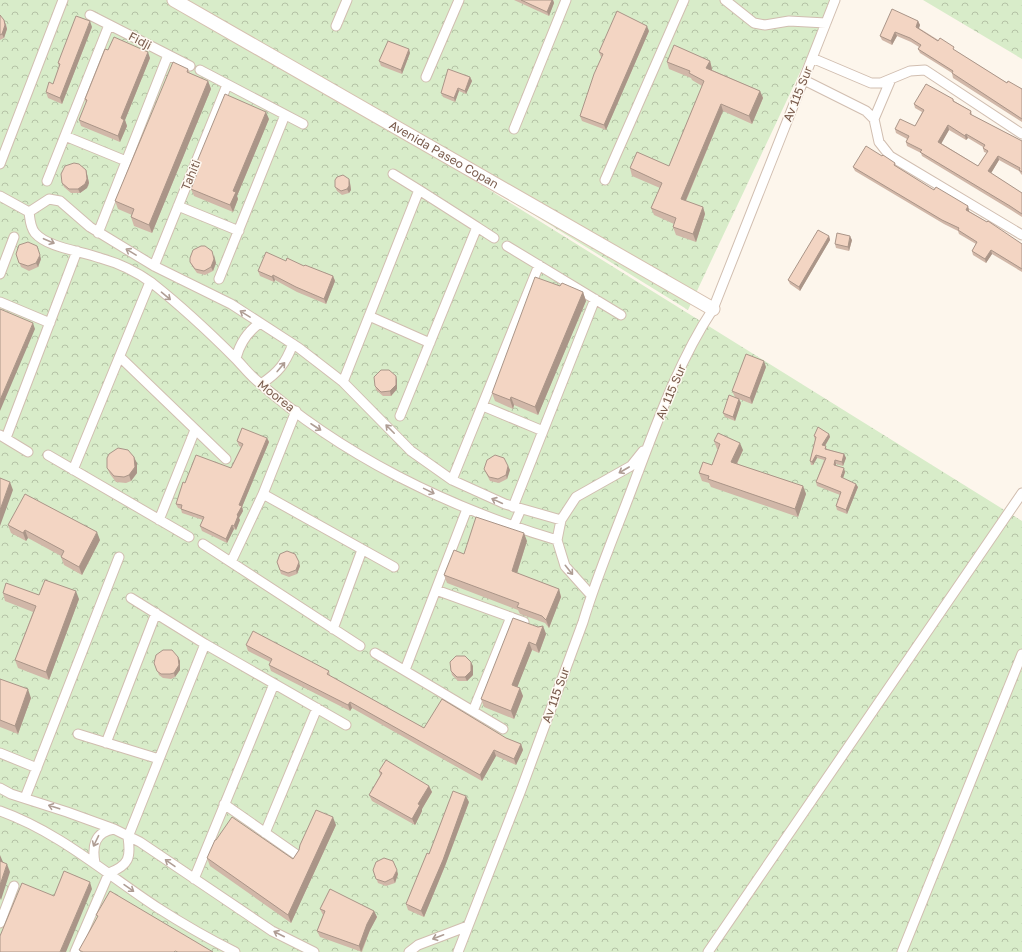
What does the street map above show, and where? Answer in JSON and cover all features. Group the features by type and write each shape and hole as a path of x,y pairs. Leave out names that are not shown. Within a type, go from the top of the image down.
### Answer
{"main road":[{"name":"Avenida Paseo Copan","path":"174,0 713,309"}],"street":[{"path":"0,164 63,0"},
{"path":"336,26 347,0"},
{"path":"426,77 459,0"},
{"path":"514,129 566,0"},
{"path":"605,180 684,0"},
{"path":"725,0 754,23 765,25 789,21 826,23"},
{"name":"Av 115 Sur","path":"458,952 521,790 583,622 591,595 650,442 696,335 713,309 836,0"},
{"name":"Fidji","path":"90,15 190,66"},
{"path":"47,181 109,25"},
{"path":"98,233 168,55"},
{"path":"812,58 871,83 881,83 910,70 925,70 1022,134"},
{"path":"200,70 303,124"},
{"path":"874,119 891,79"},
{"path":"804,80 866,111 874,119 879,142 890,156 1022,235"},
{"name":"Tahiti","path":"154,266 227,85"},
{"path":"219,279 285,115"},
{"path":"65,136 126,161"},
{"path":"393,174 494,238"},
{"path":"343,382 419,190"},
{"path":"0,196 29,212 49,199 60,201 98,233 154,266 231,304 293,344 343,382 411,451 452,480 517,508 561,520"},
{"path":"178,206 239,231"},
{"name":"Moorea","path":"29,212 30,224 35,233 43,239 126,268 150,282 236,358 261,384 312,424 382,468 467,509 513,527 558,540"},
{"path":"400,416 477,227"},
{"path":"0,274 14,237"},
{"path":"507,246 622,315"},
{"path":"28,452 3,436 50,323 77,251"},
{"path":"452,480 539,265"},
{"path":"73,470 150,282"},
{"path":"513,527 517,508 543,431 595,299"},
{"path":"0,302 50,323"},
{"path":"369,316 430,343"},
{"path":"236,358 244,338 251,329 260,323"},
{"path":"261,384 274,375 286,362 293,344"},
{"path":"120,357 226,459"},
{"path":"483,406 543,431"},
{"path":"231,562 263,494 296,412"},
{"path":"159,520 195,430"},
{"path":"591,595 566,566 558,540 561,520 576,497 631,466 650,442"},
{"path":"48,455 189,537"},
{"path":"708,952 1022,493"},
{"path":"263,494 394,567"},
{"path":"405,670 467,509"},
{"path":"203,544 360,646"},
{"path":"333,628 362,550"},
{"path":"25,798 119,557"},
{"path":"436,590 530,624"},
{"path":"132,598 205,644 346,726"},
{"path":"106,743 156,613"},
{"path":"473,711 511,617"},
{"path":"76,952 109,873 118,869 126,862 130,854 128,837 205,644"},
{"path":"376,653 503,729"},
{"path":"902,952 1022,654"},
{"path":"194,879 274,684"},
{"path":"265,833 317,708"},
{"path":"78,734 159,759"},
{"path":"0,753 37,768"},
{"path":"0,788 114,829 140,842 272,931 314,952"},
{"path":"224,804 297,855"},
{"path":"0,810 23,820 78,851 158,908 212,941 235,952"},
{"path":"95,864 92,851 95,840 100,834 114,829"},
{"path":"0,923 3,909 14,886"},
{"path":"409,952 418,945 468,926"}],"green space":[{"path":"0,0 184,0 1022,521 1022,952 0,952"},
{"path":"186,0 834,0 688,310"},
{"path":"923,0 1022,0 1022,59"}],"building":[{"path":"521,0 552,0 547,12"},
{"path":"892,9 918,21 916,27 938,41 940,38 954,47 953,49 1007,83 1008,81 1022,89 1022,119 952,73 953,71 918,49 921,45 910,38 895,32 891,41 880,36"},
{"path":"617,11 647,26 604,125 580,116 594,74 603,54 599,52"},
{"path":"0,15 4,20 5,25 2,34 0,35"},
{"path":"76,16 90,21 60,98 46,92 49,82 53,84 60,64 58,63"},
{"path":"114,37 148,52 121,118 124,120 118,136 79,120 87,100 85,99 105,49 108,50"},
{"path":"388,41 409,49 401,70 379,61"},
{"path":"674,45 710,61 706,68 760,91 749,116 721,104 681,199 703,207 693,234 673,227 676,218 651,208 662,183 630,168 637,152 669,166 704,81 689,73 690,71 667,62"},
{"path":"173,62 188,69 187,72 208,81 149,225 131,217 134,209 115,201"},
{"path":"448,69 470,77 465,91 458,88 454,98 441,93"},
{"path":"926,84 971,111 970,114 1022,141 1022,172 1019,170 1020,168 998,156 988,171 1022,193 1022,214 920,152 922,150 906,142 909,136 895,129 900,119 915,126 924,110 914,104","holes":["948,125 965,136 966,134 985,145 983,148 988,151 978,166 938,142"]},
{"path":"225,94 266,112 233,191 236,192 230,205 191,189 198,171 194,169"},
{"path":"866,146 882,156 883,155 895,163 894,165 934,190 936,187 968,206 966,210 987,222 988,221 1022,244 1022,269 991,250 985,259 972,251 977,242 958,230 959,228 942,220 853,167"},
{"path":"74,163 79,164 86,170 87,179 85,184 78,189 69,189 62,183 61,174 65,166"},
{"path":"343,175 349,179 349,186 347,189 341,191 335,187 335,180 337,177"},
{"path":"818,230 829,236 799,287 788,280"},
{"path":"837,233 850,236 848,247 835,244"},
{"path":"28,242 37,246 40,255 36,263 28,266 19,263 16,254 19,245"},
{"path":"201,246 205,246 212,251 214,259 211,267 204,271 195,269 190,262 193,250"},
{"path":"266,252 286,261 287,258 304,266 305,265 333,276 324,299 273,275 272,277 258,271"},
{"path":"535,277 560,286 562,283 583,292 535,407 511,397 510,400 492,393"},
{"path":"0,309 33,323 0,400"},
{"path":"746,354 764,361 750,398 732,391"},
{"path":"381,370 389,370 396,376 396,385 390,391 381,392 375,386 374,377"},
{"path":"729,395 739,399 733,417 723,413"},
{"path":"818,427 829,434 822,445 826,446 825,449 844,454 842,462 835,460 834,465 844,468 841,477 856,484 846,510 836,506 841,492 816,482 826,458 816,455 812,462 810,461 816,437 814,436"},
{"path":"242,428 267,438 239,505 242,506 237,515 238,516 234,526 232,525 226,539 200,526 204,517 181,509 182,505 176,504 183,482 185,483 196,455 231,468 243,444 237,441"},
{"path":"718,433 740,443 731,462 803,486 795,509 708,479 709,476 699,473 703,462 712,465 720,444 714,441"},
{"path":"118,448 128,450 134,457 135,467 129,475 124,477 114,476 107,468 107,458 109,454"},
{"path":"495,455 504,458 508,466 506,475 498,479 489,477 484,469 487,460"},
{"path":"0,478 10,482 0,510"},
{"path":"25,494 97,532 79,567 61,557 64,551 25,530 23,533 8,525"},
{"path":"476,517 524,533 512,571 559,589 546,620 542,616 517,607 519,603 444,575 454,550 464,554"},
{"path":"287,551 295,554 299,562 296,570 288,573 280,570 277,562 280,554"},
{"path":"45,580 76,591 46,672 15,660 36,606 3,593 6,583 39,595"},
{"path":"513,618 538,627 543,626 536,645 529,642 512,685 520,688 511,711 481,699"},
{"path":"253,631 329,671 327,674 424,728 442,699 506,738 521,744 514,759 494,750 480,775 350,702 348,705 269,665 272,659 246,645"},
{"path":"163,650 172,650 178,657 179,665 174,673 161,674 157,671 154,663 156,655"},
{"path":"456,656 465,656 471,662 471,671 465,677 457,677 451,671 450,662"},
{"path":"0,679 28,689 15,726 0,720"},
{"path":"386,760 429,786 418,804 420,805 412,819 369,795 382,773 379,771"},
{"path":"453,791 466,796 443,860 421,911 406,904 427,853 429,854"},
{"path":"316,810 333,817 288,915 207,858 215,840 232,817 293,859 299,850"},
{"path":"384,858 393,861 397,870 393,878 385,882 376,879 373,870 376,862"},
{"path":"0,861 7,864 0,885"},
{"path":"64,871 90,882 60,952 0,952 0,936 22,883 54,896"},
{"path":"330,889 374,911 367,924 359,946 317,931 325,911 320,909"},
{"path":"110,891 213,952 83,952 79,950 98,916 96,915"}]}
